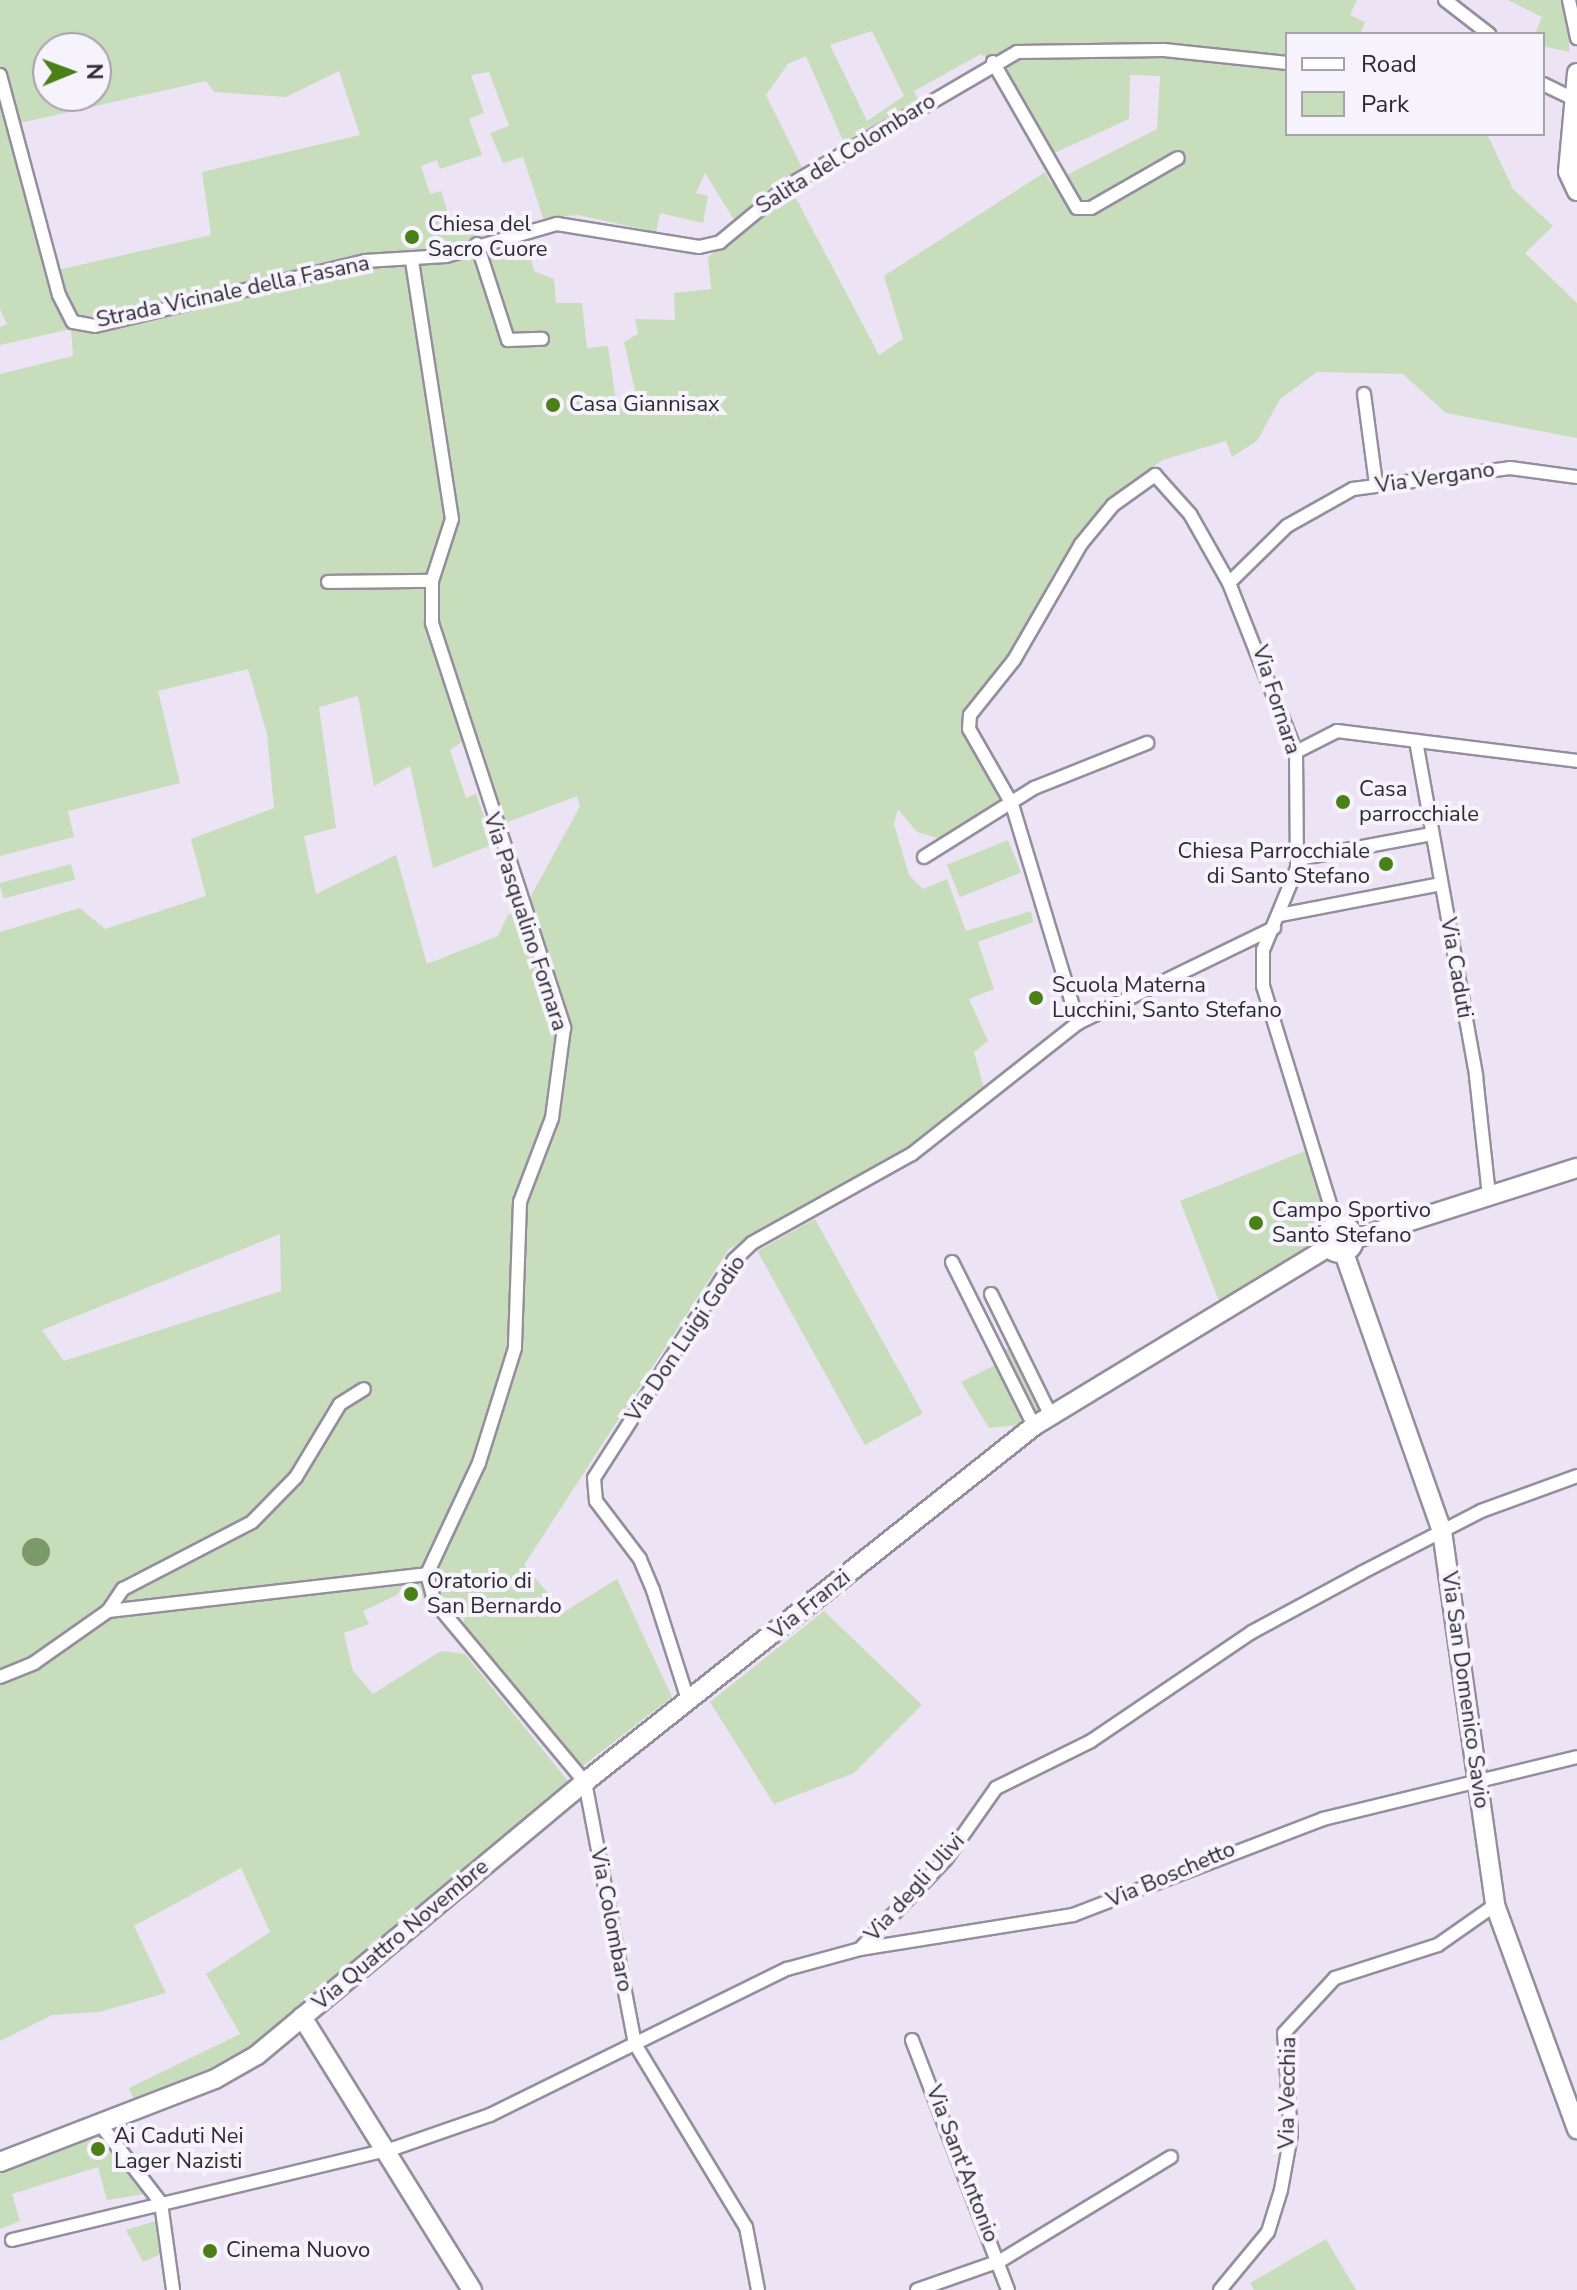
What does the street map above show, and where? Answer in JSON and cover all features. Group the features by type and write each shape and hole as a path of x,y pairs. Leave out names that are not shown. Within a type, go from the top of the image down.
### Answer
{"main road":[{"path":"1577,73 1568,172 1577,191"},
{"name":"Via Franzi","path":"585,1782 689,1703 1050,1414 1342,1246 1577,1168"},
{"path":"1337,1226 1342,1246"},
{"name":"Via San Domenico Savio","path":"1342,1246 1442,1531 1495,1905 1577,2129"},
{"name":"Via Quattro Novembre","path":"472,2290 388,2150 302,2017 585,1782"},
{"path":"0,2162 215,2079 302,2017"}],"street":[{"path":"1445,0 1486,32"},
{"path":"1569,0 1577,38"},
{"name":"Salita del Colombaro","path":"412,261 557,224 699,247 720,242 788,186 993,62 1017,52 1086,47 1285,63"},
{"path":"993,62 1077,208 1091,208 1178,158"},
{"name":"Strada Vicinale della Fasana","path":"0,75 73,322 95,326 365,261 412,261"},
{"path":"1545,85 1574,99"},
{"path":"477,244 508,340 542,339"},
{"name":"Via Pasqualino Fornara","path":"412,261 452,519 432,581 430,610 441,657 564,1028 554,1108 520,1202 515,1348 479,1463 427,1574"},
{"path":"1364,394 1376,484"},
{"name":"Via Vergano","path":"1229,583 1287,526 1376,484 1510,468 1577,477"},
{"name":"Via Fornara","path":"1012,804 969,729 970,715 1014,660 1064,565 1113,505 1155,475 1190,514 1229,583 1296,752 1298,859 1280,915 1263,950 1263,986 1337,1226"},
{"path":"328,582 432,581"},
{"path":"1296,752 1337,731 1577,761"},
{"name":"Via Caduti","path":"1416,741 1489,1196"},
{"path":"924,857 1012,804 1032,785 1147,743"},
{"path":"1012,804 1078,1023"},
{"path":"1298,859 1432,834"},
{"path":"1280,915 1441,884"},
{"name":"Via Don Luigi Godio","path":"689,1703 640,1559 596,1501 599,1461 639,1415 734,1260 752,1243 912,1154 1078,1023 1274,928"},
{"path":"952,1262 1034,1426"},
{"path":"991,1294 1050,1414"},
{"path":"0,1677 34,1663 108,1611 123,1589 252,1522 296,1477 340,1404 364,1389"},
{"name":"Via degli Ulivi","path":"388,2150 490,2115 787,1969 860,1949 946,1859 996,1788 1141,1712 1252,1632 1442,1531 1577,1476"},
{"path":"108,1611 427,1574"},
{"name":"Via Colombaro","path":"427,1574 434,1601 585,1782 635,2044 746,2227 758,2290"},
{"name":"Via Boschetto","path":"860,1949 1073,1915 1245,1843 1478,1780 1577,1757"},
{"name":"Via Vecchia","path":"1220,2290 1268,2232 1281,2190 1291,2135 1284,2033 1335,1978 1438,1945 1495,1905"},
{"name":"Via Sant'Antonio","path":"912,2040 1000,2261 1008,2290"},
{"path":"100,2124 161,2203 173,2290"},
{"path":"12,2240 388,2150"},
{"path":"917,2290 1000,2261 1171,2157"}],"green space":[{"path":"0,0 1357,0 1350,15 1365,22 1361,32 1285,32 1285,136 1488,136 1513,189 1553,226 1525,253 1577,303 1577,438 1446,413 1403,374 1317,372 1280,399 1257,441 1232,457 1226,441 1163,460 1105,500 1053,574 1011,658 965,713 1005,800 945,840 917,832 898,809 894,824 909,875 923,889 947,879 966,931 1031,911 1033,922 978,942 994,989 969,999 988,1041 974,1052 986,1096 854,1183 729,1249 524,1565 564,1612 617,1579 672,1697 575,1772 464,1640 464,1618 426,1601 408,1578 397,1595 363,1611 369,1624 344,1633 353,1671 373,1694 441,1651 465,1654 572,1786 253,2052 136,2104 129,2088 240,2034 206,1974 270,1932 241,1868 134,1926 166,1993 99,2012 52,2015 0,2041 0,932 80,908 105,929 206,896 191,839 274,808 267,734 248,669 158,691 180,783 68,811 74,837 0,856 0,374 73,356 71,329 0,345 0,327 7,324 0,309","holes":["872,31 904,96 867,121 830,45","32,32 112,32 112,102 206,81 214,92 286,97 339,71 360,135 202,172 211,235 58,270 20,123 69,112 32,112","981,54 992,62 1039,160 1129,119 1130,75 1160,76 1157,129 1051,183 1045,172 884,276 903,339 879,355 789,185 919,101 914,91","806,56 844,143 803,170 766,95 788,64","489,72 509,126 490,133 503,163 523,157 543,218 578,215 656,232 660,213 703,223 708,196 696,193 705,173 741,231 708,257 711,289 674,293 675,320 635,319 638,334 624,342 636,395 616,401 608,346 587,348 582,303 556,303 554,279 534,271 523,225 479,239 473,222 452,226 441,191 430,194 421,166 437,160 440,169 482,155 469,119 484,113 471,75","457,682 500,825 577,796 580,806 525,907 508,915 498,936 427,964 396,855 316,894 304,836 336,828 319,707 358,696 374,786 410,766 433,868 494,844 476,794 466,798 450,750 463,741 446,686","280,1234 281,1291 64,1361 42,1330"]},
{"path":"1508,0 1569,0 1569,52 1545,46 1545,32 1536,32 1542,17"},
{"path":"1008,840 1021,872 960,897 947,865"},
{"path":"71,864 75,879 4,899 0,883"},
{"name":"Campo Sportivo Santo Stefano","path":"1310,1149 1325,1211 1317,1241 1219,1301 1180,1201"},
{"path":"815,1219 923,1413 865,1445 757,1251"},
{"path":"1014,1346 1047,1412 1036,1420 1000,1352"},
{"path":"995,1365 1027,1421 1019,1425 989,1428 961,1382"},
{"path":"824,1611 922,1705 854,1773 774,1804 710,1702"},
{"path":"100,2132 151,2193 107,2200 98,2167 12,2194 20,2221 0,2229 0,2169"},
{"path":"159,2220 163,2253 143,2262 126,2230"},
{"path":"1326,2239 1356,2290 1254,2290 1250,2283"}],"shaded area":[{"path":"36,1538 46,1542 50,1552 46,1562 36,1566 26,1562 22,1552 26,1542"}],"place":[{"name":"Chiesa del Sacro Cuore","path":"412,237"},
{"name":"Casa Giannisax","path":"553,405"},
{"name":"Casa parrocchiale","path":"1343,802"},
{"name":"Chiesa Parrocchiale di Santo Stefano","path":"1386,864"},
{"name":"Scuola Materna Lucchini, Santo Stefano","path":"1036,998"},
{"name":"Campo Sportivo Santo Stefano","path":"1256,1223"},
{"name":"Oratorio di San Bernardo","path":"411,1594"},
{"name":"Ai Caduti Nei Lager Nazisti","path":"98,2149"},
{"name":"Cinema Nuovo","path":"210,2251"}]}
